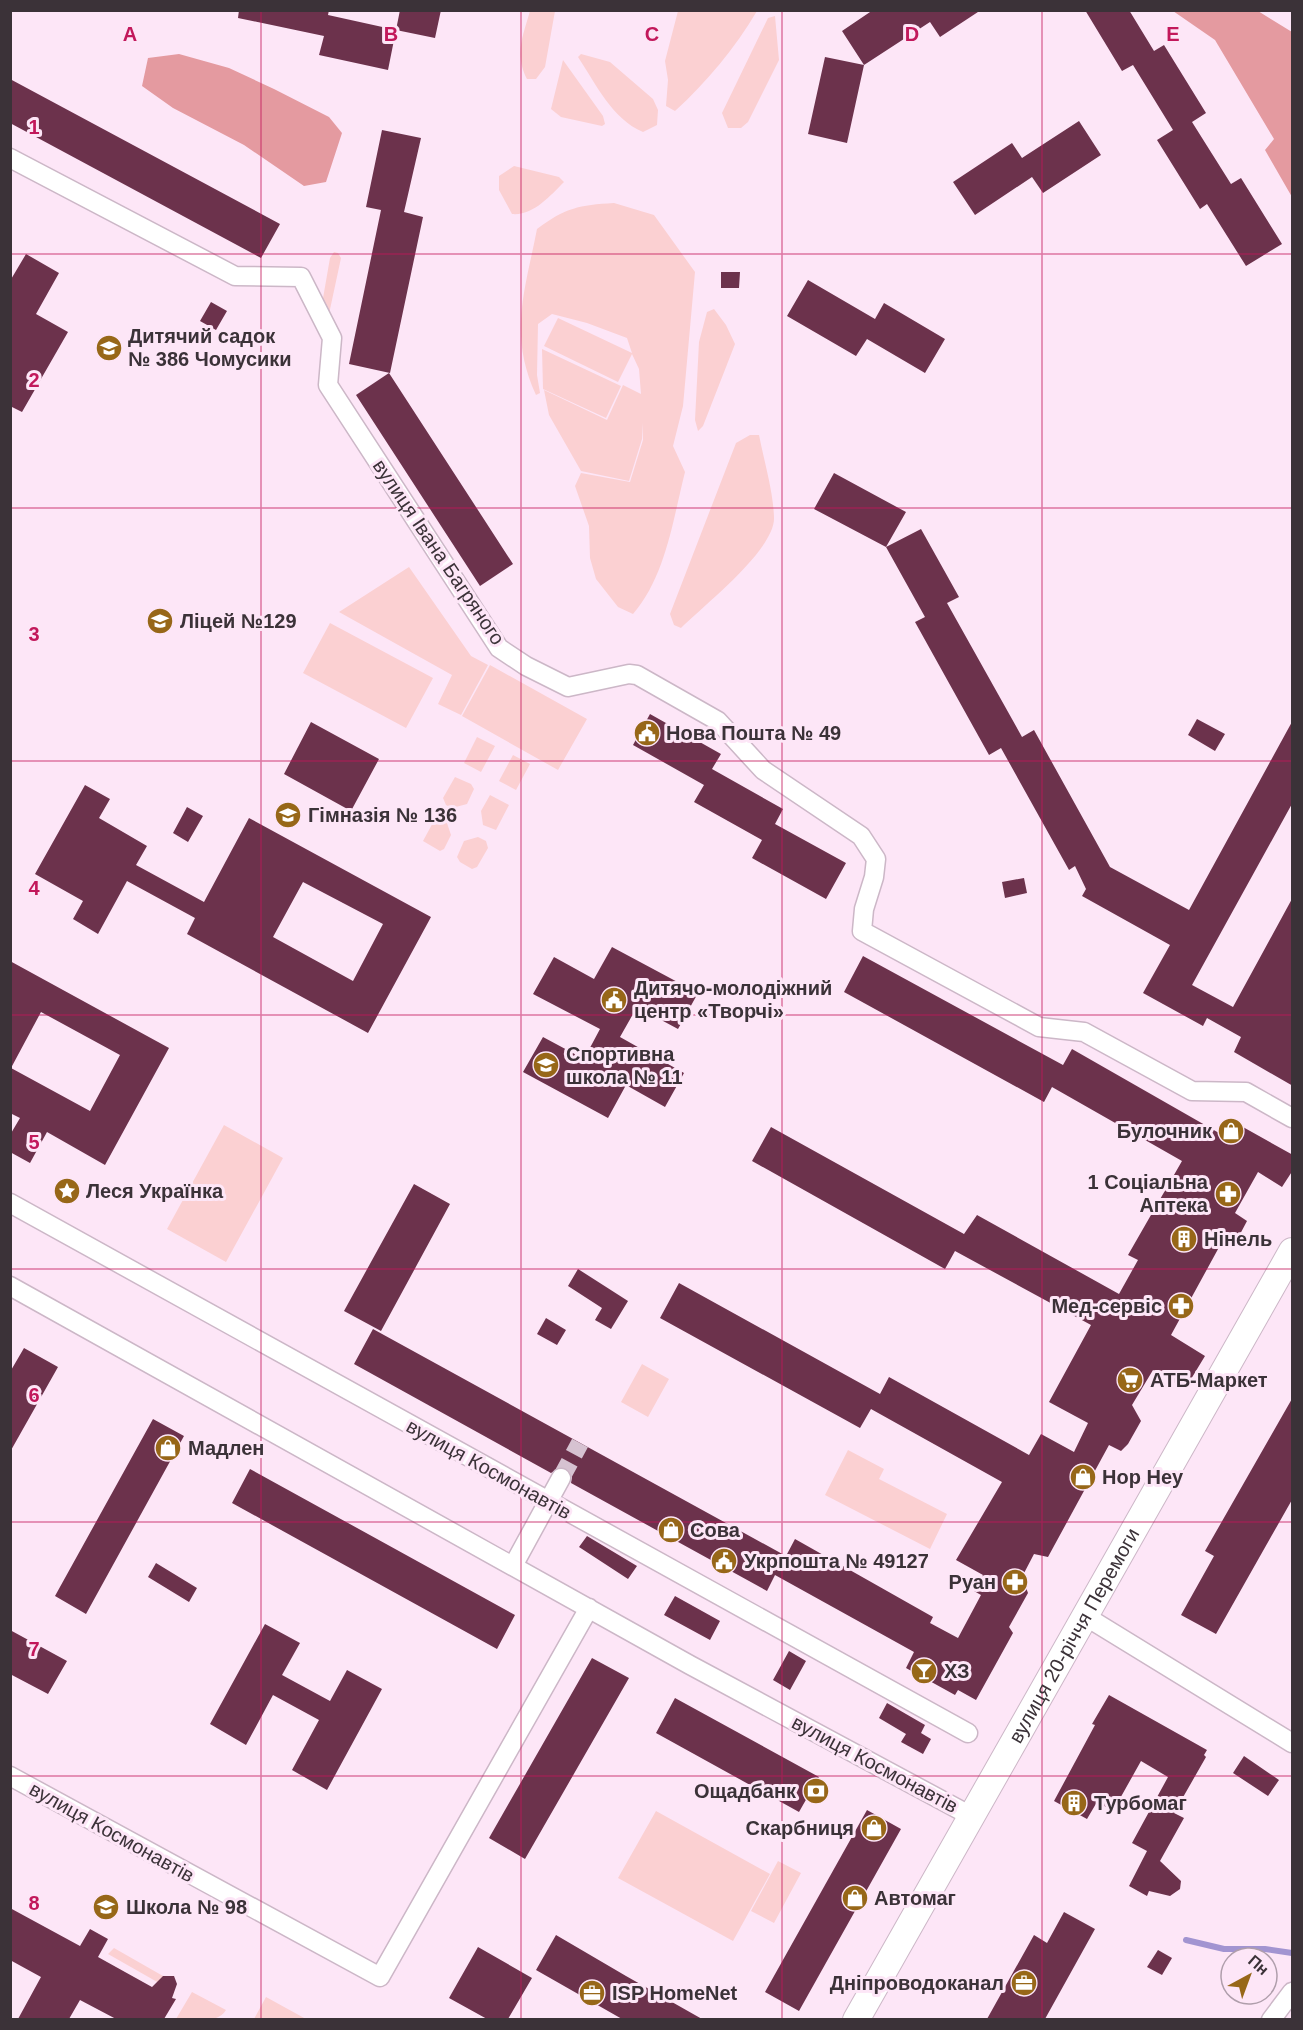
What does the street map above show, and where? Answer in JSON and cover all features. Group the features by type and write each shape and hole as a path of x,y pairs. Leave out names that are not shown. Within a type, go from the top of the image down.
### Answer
{"street":[{"name":"вулиця Івана Багряного","path":"10,158 236,276 301,277 332,338 328,385 500,648 526,666 568,687 629,674 637,675 718,721 763,770 861,836 876,859 874,877 864,909 862,931 1039,1027 1084,1032 1192,1091 1246,1092 1293,1118"},
{"name":"вулиця Космонавтів","path":"10,1203 968,1733"},
{"name":"вулиця 20-річчя Перемоги","path":"856,2019 1293,1251"},
{"name":"вулиця Космонавтів","path":"10,1286 589,1608 971,1816"},
{"path":"513,1566 561,1478"},
{"name":"вулиця Космонавтів","path":"10,1776 380,1977 589,1608"},
{"path":"1085,1616 1293,1743"},
{"path":"1271,2019 1293,1992"}],"shaded area":[{"path":"530,11 555,11 545,67 536,79 527,79 520,53"},
{"path":"678,11 757,11 720,64 675,111 666,106 668,80 665,61"},
{"path":"1173,11 1258,11 1292,32 1292,197 1265,150 1274,139 1215,40"},
{"path":"775,16 779,60 748,122 741,128 728,128 722,113 768,18"},
{"path":"179,54 229,68 329,117 342,133 326,182 304,186 244,145 173,108 142,86 148,58"},
{"path":"581,54 610,62 653,99 658,110 657,125 643,132 622,119 598,89 578,57"},
{"path":"563,60 603,116 605,124 602,126 561,117 551,109"},
{"path":"514,166 559,177 564,182 534,208 520,214 512,214 499,190 499,176"},
{"path":"614,203 654,215 695,272 683,406 673,446 685,472 661,565 644,599 633,614 618,607 596,579 590,558 589,526 575,486 581,473 630,482 643,440 642,423 642,439 629,481 581,471 549,415 544,390 607,420 623,385 641,394 639,369 632,354 618,382 544,346 558,318 632,353 627,338 587,323 552,314 538,324 537,375 540,393 536,395 523,352 521,332 524,293 537,229 564,212 591,205"},
{"path":"334,252 338,253 341,258 329,314 322,304 330,258"},
{"path":"714,309 726,325 735,344 703,426 698,431 695,420 699,342 707,312"},
{"path":"542,349 621,386 606,418 543,389"},
{"path":"750,435 759,435 772,496 774,517 772,530 752,560 681,628 674,625 670,614 736,443"},
{"path":"409,567 471,656 488,665 461,715 438,704 452,675 339,612"},
{"path":"330,623 433,678 406,728 303,673"},
{"path":"490,665 587,719 558,770 462,716"},
{"path":"477,737 495,746 481,772 464,763"},
{"path":"513,755 530,764 516,790 499,781"},
{"path":"455,777 471,784 474,789 467,804 452,808 446,805 443,798"},
{"path":"490,795 509,805 496,830 483,825 481,811"},
{"path":"436,817 446,820 451,835 444,849 440,851 423,841"},
{"path":"478,837 486,841 488,848 477,867 472,869 460,862 457,857 464,841"},
{"path":"224,1125 283,1158 226,1262 167,1229"},
{"path":"642,1364 669,1379 648,1417 621,1402"},
{"path":"848,1450 884,1469 879,1479 947,1514 930,1549 825,1495"},
{"path":"656,1811 770,1874 733,1941 618,1878"},
{"path":"778,1861 801,1873 774,1923 751,1911"},
{"path":"114,1948 163,1976 159,1983 108,1954"},
{"path":"192,1992 226,2010 222,2015 210,2020 176,2019"},
{"path":"266,1997 306,2019 254,2019"}],"building":[{"path":"239,10 329,10 328,15 396,30 388,70 319,55 324,36 238,18"},
{"path":"400,10 441,10 435,38 396,30"},
{"path":"873,10 981,10 940,37 930,22 864,65 842,31"},
{"path":"1085,10 1129,10 1154,51 1164,45 1206,113 1192,122 1231,184 1241,178 1282,244 1246,266 1207,204 1200,209 1157,140 1173,130 1133,65 1122,71"},
{"path":"825,57 864,65 847,143 808,134"},
{"path":"10,79 280,224 261,258 10,123"},
{"path":"1079,121 1101,155 1043,193 1032,177 975,215 953,182 1012,143 1022,158"},
{"path":"382,130 421,138 404,212 423,217 390,373 349,364 381,210 366,207"},
{"path":"26,254 59,273 36,314 68,332 22,412 10,406 10,281"},
{"path":"721,272 740,272 739,288 721,288"},
{"path":"808,280 875,319 884,303 945,339 925,373 867,339 856,356 787,316"},
{"path":"211,302 227,311 216,330 200,321"},
{"path":"389,373 513,564 480,586 356,395"},
{"path":"834,473 906,512 886,547 814,509"},
{"path":"921,529 959,597 947,603 1022,737 1034,730 1110,867 1189,910 1293,720 1293,802 1192,985 1233,1007 1293,897 1293,1086 1234,1052 1241,1037 1207,1018 1203,1026 1143,993 1170,945 1082,896 1086,889 1075,866 1069,870 1001,748 989,755 915,622 925,617 886,547"},
{"path":"650,714 721,754 712,769 783,809 775,824 846,863 826,899 752,858 762,840 694,802 704,785 633,745"},
{"path":"1197,719 1225,734 1215,751 1188,735"},
{"path":"311,722 379,759 351,811 284,774"},
{"path":"85,785 110,799 99,818 147,846 136,865 204,902 249,818 431,917 368,1033 187,934 195,918 127,881 98,934 73,919 83,901 35,874","holes":["303,882 383,924 353,981 273,937"]},
{"path":"187,807 203,816 188,842 173,833"},
{"path":"1024,878 1027,893 1005,898 1002,882"},
{"path":"612,947 698,993 678,1029 637,1007 620,1037 684,1073 665,1107 626,1085 608,1118 523,1072 543,1037 584,1059 600,1029 533,994 554,957 594,979"},
{"path":"863,956 1063,1065 1072,1049 1226,1137 1234,1122 1293,1155 1293,1170 1282,1187 1258,1172 1235,1213 1247,1221 1238,1238 1223,1240 1171,1335 1205,1356 1185,1389 1153,1370 1132,1405 1141,1421 1128,1444 1121,1451 1109,1445 1048,1557 1034,1554 1022,1577 1028,1593 1009,1627 1013,1633 976,1700 958,1690 955,1695 906,1668 914,1652 775,1575 767,1591 571,1483 572,1477 567,1468 560,1467 551,1473 354,1364 373,1329 786,1556 795,1539 933,1617 930,1623 958,1638 981,1595 974,1591 983,1575 956,1560 1002,1482 871,1409 860,1428 660,1318 679,1283 880,1394 889,1377 1029,1455 1041,1434 1074,1452 1088,1423 1049,1402 1091,1325 955,1251 945,1269 752,1161 771,1127 964,1234 977,1215 1119,1294 1138,1260 1128,1255 1182,1161 1052,1087 1044,1102 844,992"},
{"path":"10,961 169,1048 105,1165 47,1132 30,1163 10,1152 10,1135 20,1118 10,1113","holes":["41,1012 120,1055 90,1111 11,1068"]},
{"path":"414,1184 450,1204 381,1331 344,1311"},
{"path":"578,1269 628,1301 611,1329 595,1320 602,1308 568,1286"},
{"path":"546,1318 566,1330 557,1345 537,1334"},
{"path":"24,1348 58,1367 10,1452 10,1372"},
{"path":"1293,1397 1293,1498 1216,1634 1181,1615 1214,1556 1205,1551"},
{"path":"153,1419 184,1436 86,1614 55,1596"},
{"path":"250,1469 515,1615 497,1649 232,1503"},
{"path":"587,1536 637,1566 628,1579 579,1547"},
{"path":"156,1563 197,1588 189,1602 148,1577"},
{"path":"675,1596 720,1621 710,1640 664,1615"},
{"path":"265,1624 300,1643 282,1675 330,1701 347,1670 382,1689 327,1790 292,1770 319,1720 273,1695 246,1745 210,1724"},
{"path":"10,1630 67,1661 48,1694 10,1674"},
{"path":"789,1651 806,1661 790,1690 773,1680"},
{"path":"592,1658 629,1678 525,1859 489,1838"},
{"path":"1109,1695 1207,1750 1204,1755 1206,1757 1174,1813 1184,1818 1160,1861 1181,1881 1180,1889 1170,1896 1149,1891 1147,1896 1129,1886 1147,1851 1132,1843 1168,1777 1141,1761 1113,1811 1097,1802 1087,1819 1054,1801"},
{"path":"675,1698 819,1777 799,1812 656,1733"},
{"path":"887,1703 925,1725 921,1733 931,1739 923,1754 901,1742 906,1734 879,1718"},
{"path":"1244,1756 1279,1780 1268,1796 1233,1773"},
{"path":"867,1810 901,1829 799,2011 765,1992"},
{"path":"10,1908 80,1946 90,1929 108,1939 98,1957 152,1987 163,1976 174,1976 177,1984 172,1998 176,1999 164,2019 116,2019 80,2000 69,2019 18,2019 41,1977 10,1960"},
{"path":"1064,1912 1095,1929 1045,2019 987,2019 1034,1935 1047,1943"},
{"path":"556,1935 702,2019 622,2019 536,1970"},
{"path":"478,1947 532,1978 508,2019 487,2019 449,1998"},
{"path":"1158,1950 1172,1958 1162,1975 1147,1967"}],"waterway":[{"path":"1186,1940 1224,1949 1265,1949 1292,1953"}],"tunnel":[{"path":"561,1478 580,1443"}],"place":[{"name":"Дитячий садок № 386 Чомусики","path":"109,348"},
{"name":"Ліцей №129","path":"160,621"},
{"name":"Нова Пошта № 49","path":"647,733"},
{"name":"Гімназія № 136","path":"288,815"},
{"name":"Дитячо-молодіжний центр «Творчі»","path":"614,1000"},
{"name":"Спортивна школа № 11","path":"546,1065"},
{"name":"Булочник","path":"1231,1131"},
{"name":"Леся Українка","path":"67,1191"},
{"name":"1 Соціальна Аптека","path":"1228,1194"},
{"name":"Нінель","path":"1184,1239"},
{"name":"Мед-сервіс","path":"1181,1306"},
{"name":"АТБ-Маркет","path":"1130,1380"},
{"name":"Мадлен","path":"168,1448"},
{"name":"Hop Hey","path":"1083,1477"},
{"name":"Сова","path":"671,1530"},
{"name":"Укрпошта № 49127","path":"724,1561"},
{"name":"Руан","path":"1015,1582"},
{"name":"ХЗ","path":"924,1671"},
{"name":"Ощадбанк","path":"816,1791"},
{"name":"Турбомаг","path":"1074,1803"},
{"name":"Скарбниця","path":"874,1828"},
{"name":"Автомаг","path":"855,1898"},
{"name":"Школа № 98","path":"106,1907"},
{"name":"Дніпроводоканал","path":"1024,1983"},
{"name":"ISP HomeNet","path":"592,1993"}]}
